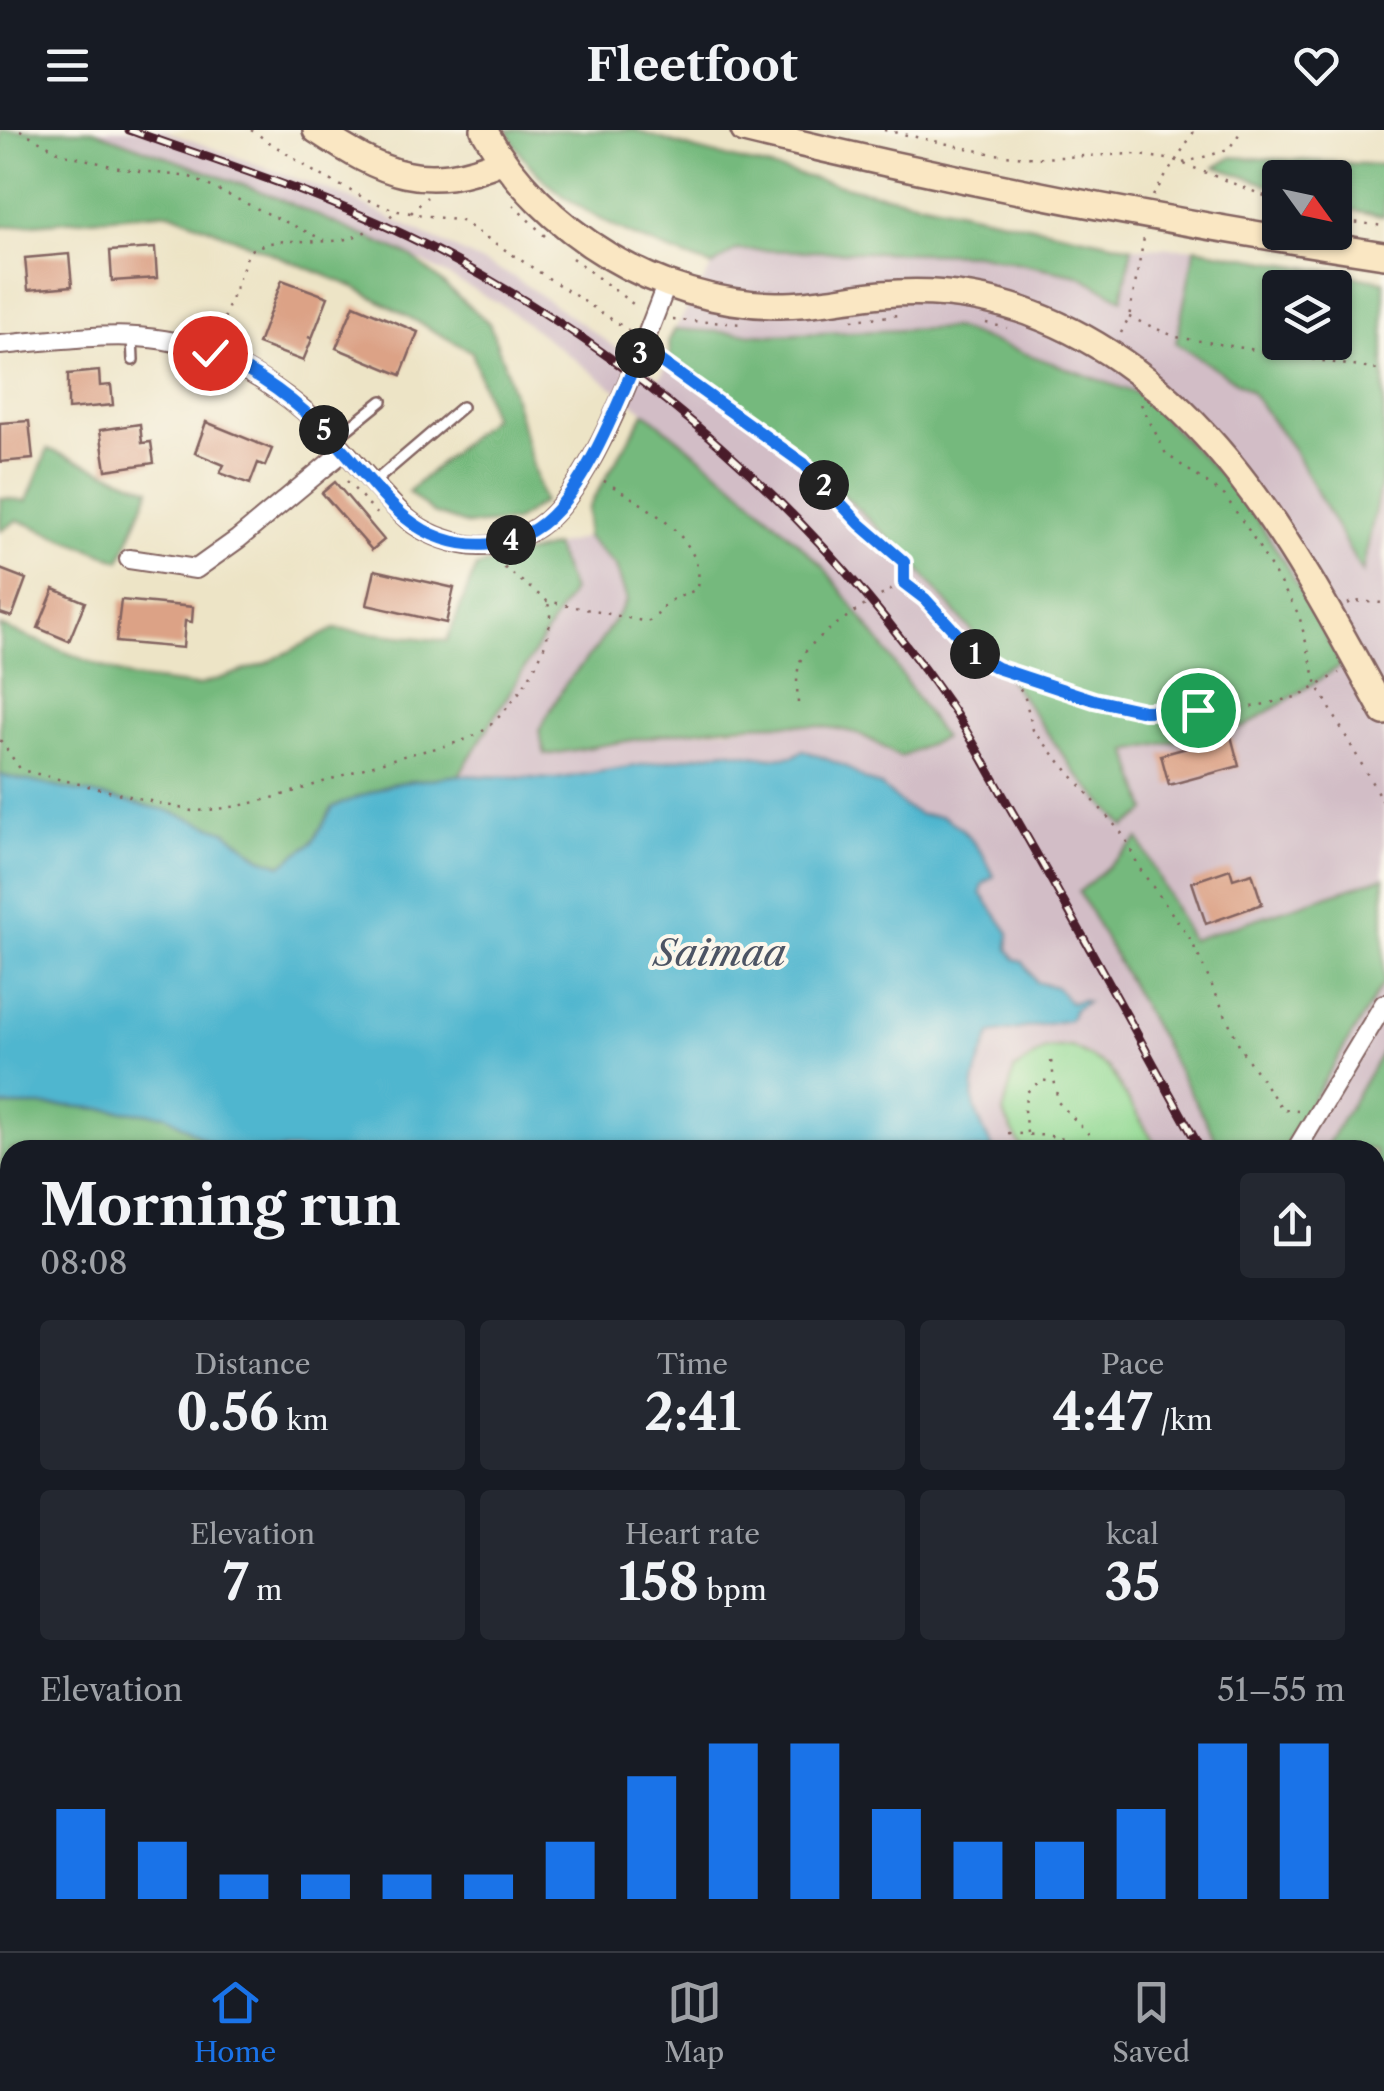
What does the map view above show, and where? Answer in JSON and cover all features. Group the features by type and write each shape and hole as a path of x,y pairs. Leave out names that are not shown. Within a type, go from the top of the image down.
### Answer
{"street":[{"path":"316,130 372,165 398,175 445,178 503,160"},
{"path":"484,130 503,160 555,217 628,266 667,283 742,303 778,306 882,294 967,296 1049,320 1111,353 1147,380 1253,490 1276,522 1384,712"},
{"path":"744,130 886,165 1072,203 1384,254"},
{"path":"0,345 132,336 184,337 260,379 304,410 337,451 404,517 425,532 473,547 530,532 545,522 569,494 596,448 667,283"},
{"path":"121,558 196,569 238,539 337,451"},
{"path":"1302,1140 1384,1004"}],"lane":[{"path":"132,336 133,360"},
{"path":"337,451 382,401"},
{"path":"373,484 462,407"}],"path":[{"path":"20,130 61,153 123,169 190,177 324,240"},
{"path":"251,130 313,171 368,200 398,211 461,222 611,321 804,464 860,524 904,562 904,583"},
{"path":"884,130 993,154 1038,158 1133,154 1174,160 1262,195"},
{"path":"1151,201 1194,130"},
{"path":"1182,164 1228,150 1242,130"},
{"path":"210,353 249,251 266,241 358,236 398,211"},
{"path":"1352,222 1384,226"},
{"path":"1111,353 1129,317 1144,238"},
{"path":"1129,317 1176,338 1384,370"},
{"path":"1141,404 1166,454 1225,496 1250,532 1298,615 1317,685 1384,804"},
{"path":"337,451 392,528"},
{"path":"495,560 547,601 647,622 656,618 668,602 684,598 698,588 700,571 690,548 672,528 597,477"},
{"path":"484,560 509,558"},
{"path":"904,583 925,599 978,657 1007,672 1094,700 1144,711 1252,707 1300,696 1357,664"},
{"path":"798,703 797,675 802,657 870,600 904,583"},
{"path":"0,740 22,770 192,811 217,810 284,795 482,732 517,698 528,678 551,618 547,601"},
{"path":"1337,628 1352,601 1384,604"},
{"path":"1007,672 1024,694 1033,730 1124,836 1140,869 1191,940 1242,1051 1284,1110 1318,1113"},
{"path":"1050,1061 1058,1102 1094,1140"},
{"path":"1028,1134 1024,1110 1027,1092 1041,1080 1054,1082"},
{"path":"1008,1133 1060,1140"}],"shaded area":[{"path":"93,130 163,130 346,197 514,277 660,378 670,359 789,443 903,552 992,655 1147,811 1127,751 1244,727 1139,394 954,328 772,335 675,329 712,266 736,250 975,254 1078,275 1121,299 1132,247 1195,248 1321,270 1262,270 1262,360 1352,360 1352,275 1384,281 1384,1140 989,1140 971,1104 974,1074 991,1034 1069,1020 1074,1009 1086,1003 1070,1003 1056,987 1036,982 1015,959 1008,949 1009,933 981,893 983,884 942,816 921,815 905,807 881,786 845,766 803,750 794,756 772,758 726,751 555,779 459,775 572,591 555,546 586,537 616,567 627,600 597,647 566,683 696,732 794,722 856,733 900,757 943,738 884,648 823,566 736,485 502,305 411,256 268,194"}],"green space":[{"path":"0,130 93,130 268,194 411,256 489,323 543,502 515,522 468,525 433,513 408,492 492,417 472,352 354,287 170,212 0,227"},
{"path":"507,130 634,130 697,150 857,189 1132,247 1122,299 1078,275 975,254 736,250 712,266 625,232 567,199 522,156"},
{"path":"1232,157 1289,160 1262,160 1262,183 1216,167"},
{"path":"1352,163 1384,165 1384,216 1352,210"},
{"path":"1195,248 1321,270 1262,270 1262,360 1352,360 1352,275 1384,281 1384,467 1362,573 1293,449 1250,391 1176,343"},
{"path":"954,328 1139,394 1243,497 1342,665 1244,727 1128,751 1147,811 1125,827 1075,772 992,655 903,552 789,443 670,359 669,340 675,329 772,335"},
{"path":"645,412 736,485 823,566 884,648 943,738 900,757 852,732 817,726 740,725 545,755 539,731 566,683 597,647 627,600 616,567 586,537 588,508"},
{"path":"48,449 150,489 120,561 18,520 0,531 0,498 27,501"},
{"path":"554,546 572,591 459,775 392,784 333,807 312,843 282,865 261,858 225,831 0,775 0,626 131,678 197,686 264,664 334,629 447,641 476,567"},
{"path":"1139,839 1191,940 1384,877 1384,982 1288,1140 1216,1140 1079,892"},
{"path":"1072,1047 1108,1067 1153,1140 1017,1140 1003,1113 1014,1070 1045,1049"},
{"path":"1384,1048 1384,1140 1330,1140"},
{"path":"0,1106 71,1106 166,1115 205,1140 0,1140"}],"water":[{"name":"Saimaa","path":"803,750 845,766 881,786 905,807 921,815 942,816 962,829 983,854 994,876 983,884 981,893 1009,933 1008,949 1015,959 1023,961 1036,982 1056,987 1070,1003 1087,1002 1074,1009 1070,1020 991,1034 973,1093 978,1118 989,1140 205,1140 166,1115 71,1106 0,1106 0,775 166,810 225,831 261,858 281,865 312,843 333,807 392,784 459,775 555,779 726,751 772,758 794,756"}],"building":[{"path":"155,248 157,278 112,281 110,251"},
{"path":"69,254 72,286 28,290 25,258"},
{"path":"282,280 328,297 312,338 308,337 312,339 303,361 258,344"},
{"path":"354,305 418,332 401,375 336,348"},
{"path":"99,371 100,386 111,385 113,405 68,409 68,374"},
{"path":"29,421 33,459 0,462 0,423"},
{"path":"206,422 272,449 265,466 258,463 250,484 220,473 224,465 195,453"},
{"path":"140,424 142,443 151,442 154,463 106,470 100,430"},
{"path":"335,482 384,540 372,550 322,493"},
{"path":"0,569 26,579 12,617 0,613"},
{"path":"375,570 454,588 446,623 367,605"},
{"path":"54,589 85,602 69,641 38,628"},
{"path":"121,600 193,607 192,622 185,621 183,648 116,642"},
{"path":"1231,736 1239,766 1169,785 1161,755"},
{"path":"1230,869 1233,879 1252,873 1262,904 1206,924 1192,882"}],"railway":[{"path":"129,130 363,216 512,293 653,390 782,504 896,632 957,715 1195,1140"}],"route":[{"path":"210,353 260,379 304,410 404,517 425,532 473,547 512,540 530,532 558,509 596,448 642,348 804,464 860,524 904,562 904,583 951,625 978,657 997,668 1094,700 1144,711 1198,710"}]}
